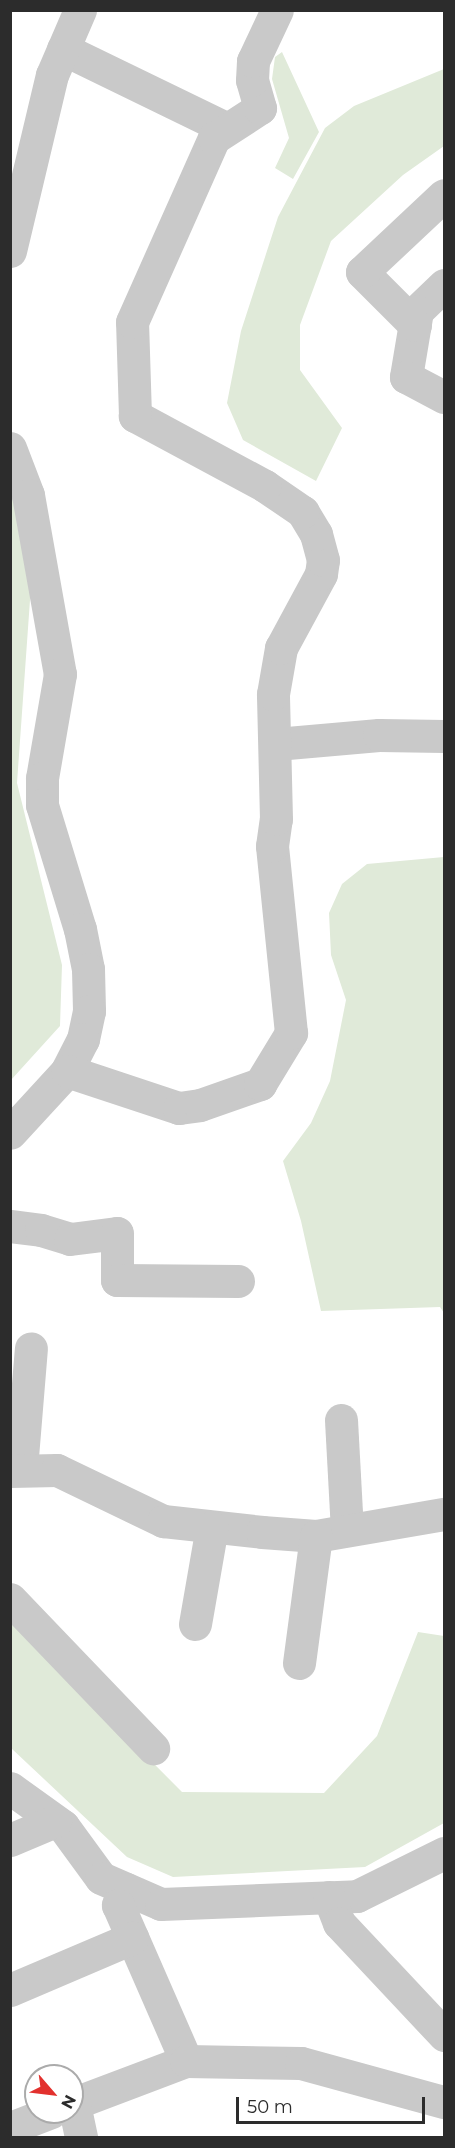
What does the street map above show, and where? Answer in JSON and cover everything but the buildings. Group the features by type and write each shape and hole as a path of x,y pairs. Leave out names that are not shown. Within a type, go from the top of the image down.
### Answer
{"street":[{"path":"10,250 25,177 52,75 80,10"},
{"path":"67,1071 179,1108 200,1105 260,1084 291,1033 272,846 276,744 275,666 281,648 321,574 323,560 316,534 303,512 265,486 135,416 132,322 138,303 214,138 260,108 252,80 253,61 277,10"},
{"path":"63,49 226,129"},
{"path":"415,325 362,272 444,195"},
{"path":"444,285 417,311 406,377 444,397"},
{"path":"10,448 28,495 60,674 42,778 42,805 80,929 88,969 89,1011 83,1039 67,1071 10,1133"},
{"path":"276,744 379,735 444,736"},
{"path":"10,1226 41,1230 70,1239 117,1233 117,1280 238,1281"},
{"path":"31,1348 16,1470 57,1470 163,1521 212,1527 331,1533 444,1514"},
{"path":"299,1663 331,1533 341,1420"},
{"path":"195,1624 212,1527"},
{"path":"10,1599 153,1748"},
{"path":"10,1788 55,1821 101,1878 161,1904 357,1896 444,1853"},
{"path":"10,1840 55,1821"},
{"path":"126,1889 118,1905 186,2061"},
{"path":"329,1897 339,1923 444,2035"},
{"path":"10,1990 132,1938"},
{"path":"84,2100 186,2061 301,2063 444,2102"},
{"path":"74,2124 81,2138"}],"green space":[{"path":"282,52 319,132 293,179 275,168 289,138 272,79 275,57"},
{"path":"444,69 444,146 403,175 331,241 300,325 300,370 342,428 316,481 243,440 227,403 241,331 278,217 325,128 354,106"},
{"path":"11,491 32,572 17,783 62,965 60,1026 11,1080"},
{"path":"444,857 444,1313 440,1307 321,1311 301,1221 283,1161 311,1123 330,1081 346,1000 331,955 329,913 342,884 367,864"},
{"path":"10,1619 182,1792 324,1793 377,1736 418,1632 444,1636 444,1823 365,1867 173,1877 127,1857 11,1748"}]}
